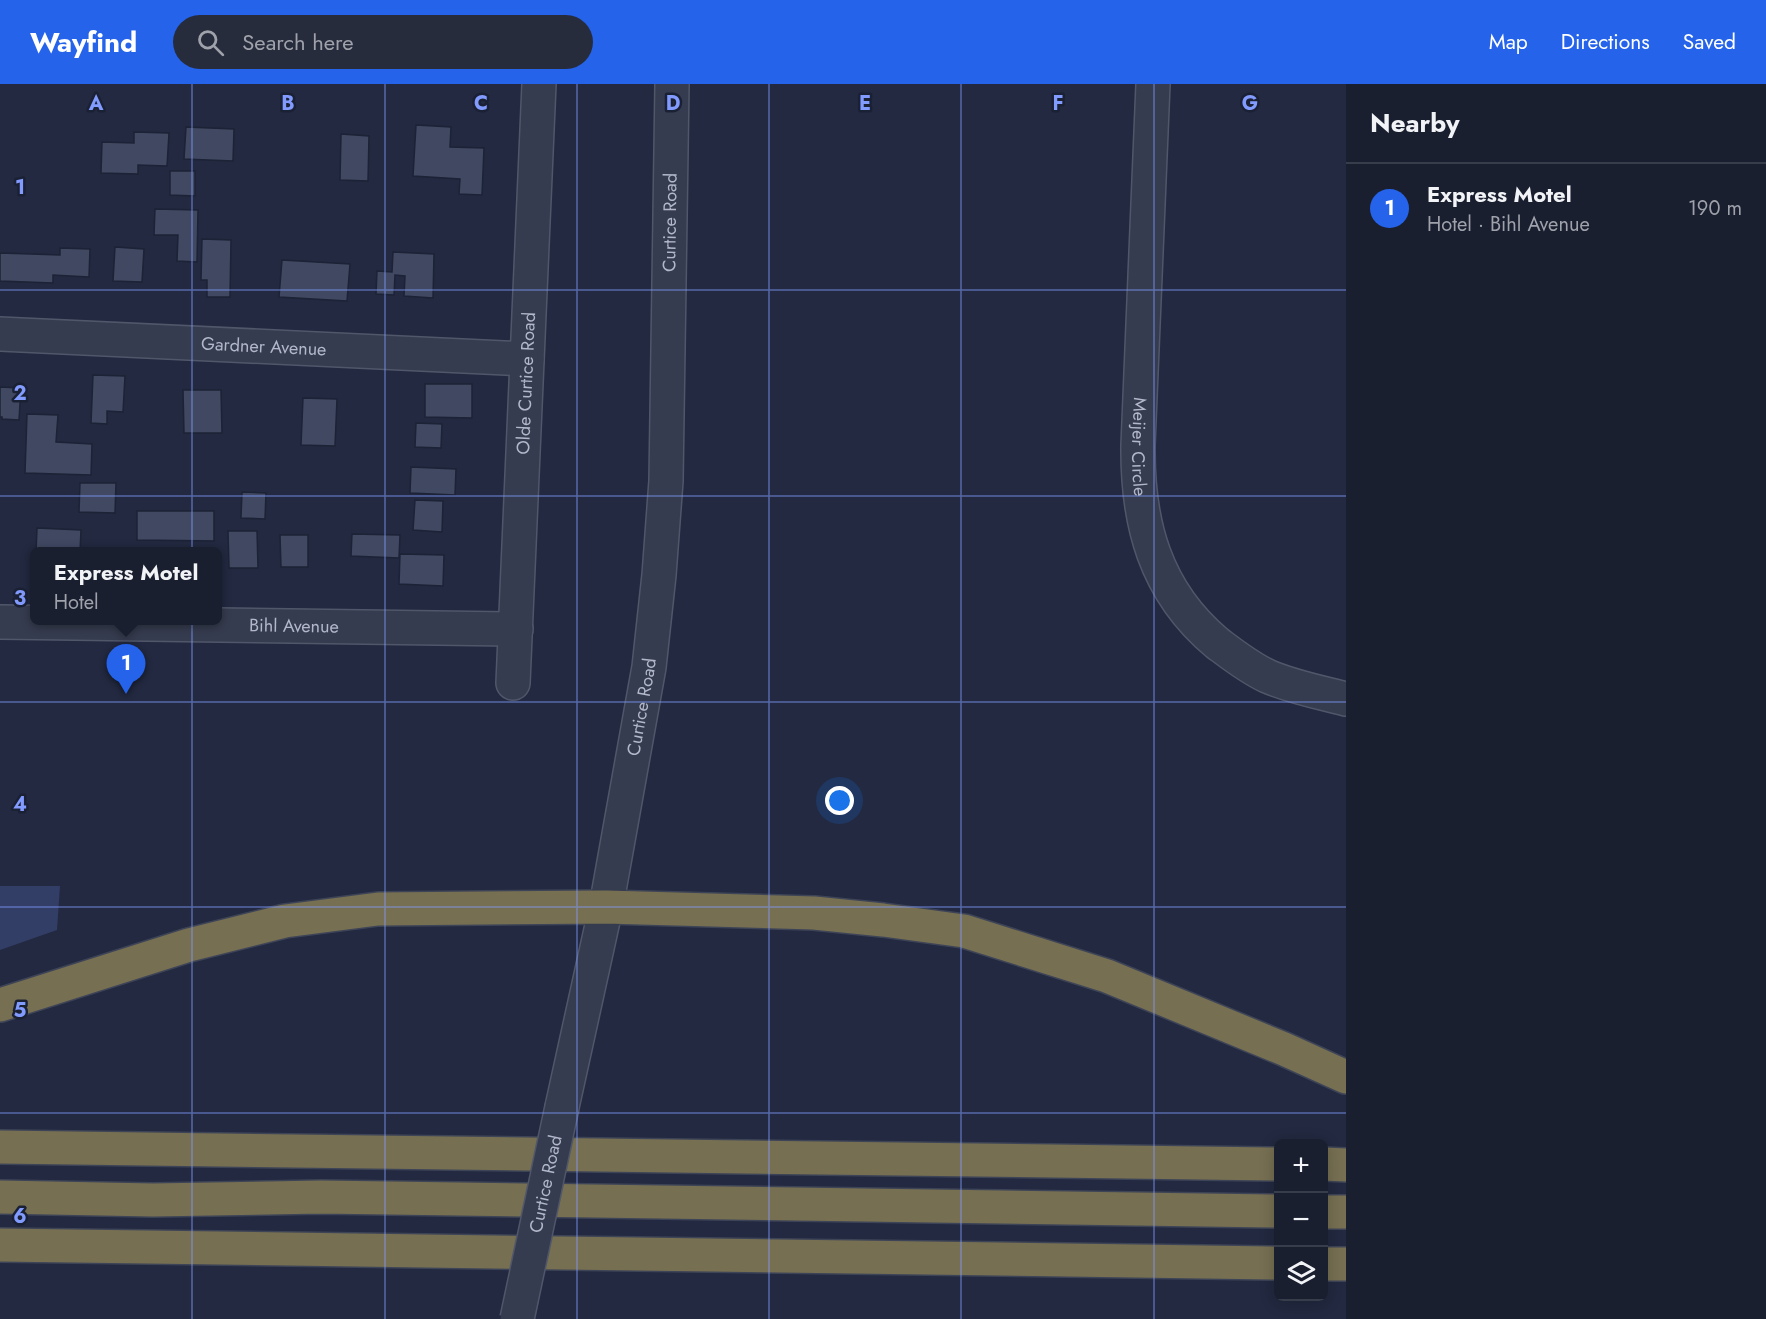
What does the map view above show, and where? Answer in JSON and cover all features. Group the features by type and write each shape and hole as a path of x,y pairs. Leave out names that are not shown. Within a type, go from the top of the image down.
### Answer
{"highway":[{"path":"0,1005 189,945 285,921 378,909 606,907 814,913 964,931 1107,976 1346,1077"},
{"path":"0,1147 1274,1164"},
{"path":"1328,1164 1346,1165"},
{"path":"0,1197 153,1200 321,1197 1274,1211"},
{"path":"1328,1212 1346,1212"},
{"path":"0,1245 1274,1263"},
{"path":"1328,1264 1346,1264"}],"street":[{"name":"Olde Curtice Road","path":"513,683 539,84"},
{"name":"Curtice Road","path":"517,1319 606,907 649,668 660,575 666,481 672,84"},
{"name":"Meijer Circle","path":"1153,84 1138,445 1139,495 1150,543 1157,564 1179,602 1205,632 1220,645 1250,667 1284,683 1346,699"},
{"name":"Gardner Avenue","path":"0,334 527,359"},
{"name":"Bihl Avenue","path":"0,622 30,622"},
{"name":"Bihl Avenue","path":"221,625 516,629"}],"water":[{"path":"0,886 60,886 57,930 0,950"}],"building":[{"path":"416,125 451,127 450,147 484,148 482,195 459,194 460,179 413,176"},
{"path":"186,127 234,129 233,161 184,159"},
{"path":"134,132 169,133 167,166 138,165 138,174 101,173 102,142 134,143"},
{"path":"341,134 369,136 368,181 340,180"},
{"path":"170,171 195,171 195,196 170,195"},
{"path":"155,209 198,210 197,262 177,261 178,235 154,235"},
{"path":"202,239 231,240 230,297 207,297 207,280 201,280"},
{"path":"115,247 144,249 142,282 113,281"},
{"path":"60,248 90,249 89,277 53,275 53,283 0,281 0,253 60,255"},
{"path":"393,252 434,254 433,298 404,296 405,276 395,275 394,295 376,294 377,271 392,272"},
{"path":"282,260 350,264 347,301 279,297"},
{"path":"93,375 125,376 123,412 107,411 107,424 91,423"},
{"path":"425,384 472,384 472,418 425,417"},
{"path":"0,387 21,388 19,420 0,417"},
{"path":"183,390 221,390 222,433 184,433"},
{"path":"303,398 337,399 335,446 301,445"},
{"path":"27,414 58,415 56,442 92,444 91,475 25,473"},
{"path":"416,423 442,424 441,448 415,447"},
{"path":"411,467 456,469 455,495 410,493"},
{"path":"80,483 116,483 115,513 79,512"},
{"path":"242,492 266,493 265,519 241,518"},
{"path":"415,500 443,501 442,532 413,530"},
{"path":"137,511 214,511 214,541 137,540"},
{"path":"37,528 81,530 80,547 36,547"},
{"path":"228,531 257,531 258,568 229,568"},
{"path":"352,534 400,535 399,558 351,556"},
{"path":"280,535 308,535 308,567 281,567"},
{"path":"400,554 444,555 443,586 399,584"}],"place":[{"name":"Express Motel","path":"126,694"}]}
